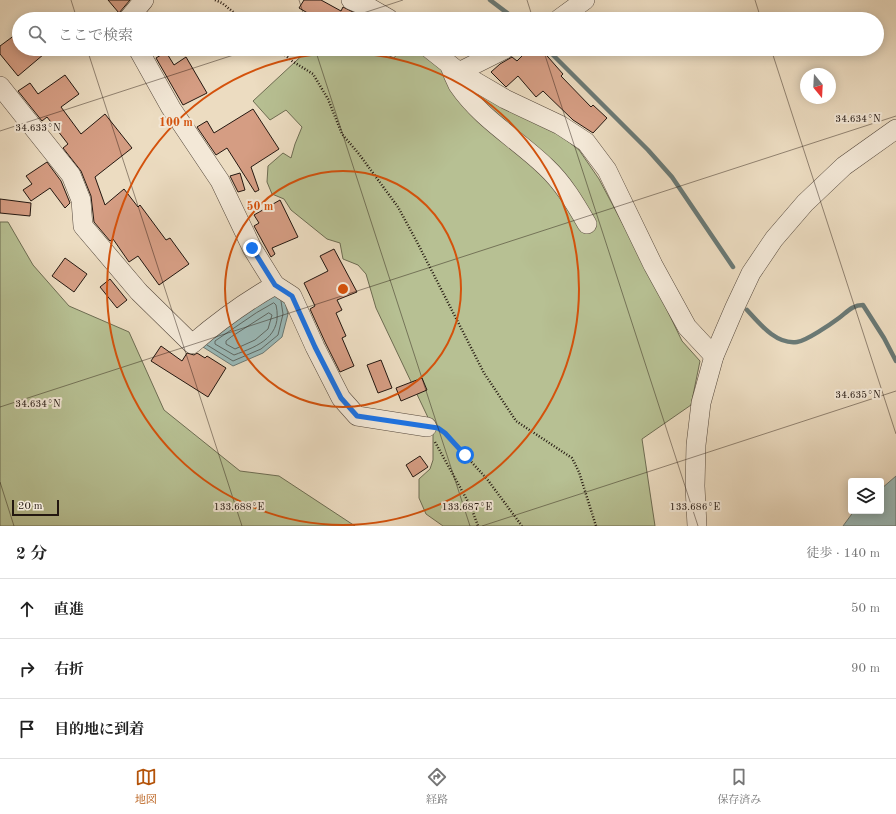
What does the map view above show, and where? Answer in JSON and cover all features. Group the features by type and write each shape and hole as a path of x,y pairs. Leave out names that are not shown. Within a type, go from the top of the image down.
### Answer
{"street":[{"path":"134,12 144,0"},
{"path":"351,0 377,12"},
{"path":"569,12 585,0"},
{"path":"142,56 171,108 220,182 252,248 275,285 292,296 315,347 341,398 357,416 427,427"},
{"path":"439,56 454,68 505,99 560,124 586,142 606,170 653,265 687,327 714,356"},
{"path":"454,68 486,56"},
{"path":"454,68 458,85 474,105 495,125 546,166 563,185 587,224"},
{"path":"4,98 71,175 80,200 83,226 139,292 192,344 219,321 250,299 275,285"},
{"path":"697,526 695,486 696,445 701,403 714,356 751,273 774,238 805,203 844,166 896,129"}],"path":[{"path":"215,0 222,3 233,12"},
{"path":"286,56 313,74 328,99 342,134 398,207 484,373 516,421 572,458 579,472 596,526"},
{"path":"427,427 471,507 478,526"},
{"path":"427,427 438,428 445,433 500,495 522,526"}],"green space":[{"path":"301,56 390,56 394,58 396,56 428,56 551,128 579,150 599,179 658,291 682,341 700,361 691,405 642,439 655,526 443,526 426,514 419,498 419,479 430,469 433,460 433,428 376,308 366,274 358,265 343,259 340,243 327,239 291,210 284,199 272,194 267,182 268,166 283,153 291,158 302,127 286,110 270,120 253,101"},
{"path":"0,222 8,222 33,265 69,306 129,332 164,410 240,471 279,476 355,526 0,526"}],"water":[{"path":"276,292 284,298 288,314 282,337 263,353 233,366 203,347 223,325"},
{"path":"896,476 896,526 843,526 852,514 884,514 884,486"}],"building":[{"path":"108,0 130,0 120,12 118,12"},
{"path":"304,0 321,0 341,11 343,7 353,12 306,12 299,8"},
{"path":"12,37 12,56 42,56 18,76 0,54 0,46"},
{"path":"159,56 168,56 174,65 186,57 207,93 183,105 156,58"},
{"path":"522,56 547,56 563,74 561,76 591,107 593,105 607,118 593,133 573,120 543,91 536,97 518,76 506,87 491,72 500,64 512,57 517,61"},
{"path":"65,75 79,94 61,107 81,134 105,114 132,148 95,177 105,205 124,189 138,207 140,205 166,240 170,238 189,264 159,285 138,256 129,262 113,239 110,241 94,222 91,196 81,171 63,148 68,144 47,117 42,121 18,91 30,83 38,94"},
{"path":"253,109 279,149 251,167 259,190 255,192 227,148 216,155 197,127 207,121 214,133"},
{"path":"47,162 61,181 70,203 65,208 50,188 31,201 23,190 32,184 26,176"},
{"path":"240,173 245,190 238,192 230,176"},
{"path":"0,199 31,203 30,216 0,213"},
{"path":"280,200 298,237 272,248 275,254 271,257 254,226 259,223 254,215"},
{"path":"334,249 357,292 337,300 342,310 336,313 346,336 342,338 354,366 340,372 310,309 315,306 304,283 328,271 320,256"},
{"path":"65,258 87,274 74,292 52,276"},
{"path":"110,279 127,300 117,308 100,287"},
{"path":"161,346 182,361 187,353 194,355 197,353 205,358 207,356 226,368 208,397 151,361"},
{"path":"381,360 392,388 378,393 367,365"},
{"path":"422,378 427,390 401,401 396,388"},
{"path":"420,456 428,467 413,477 406,465"}],"waterway":[{"path":"490,0 506,12"},
{"path":"554,56 648,150 672,177 733,267"},
{"path":"747,310 775,337 789,342 797,342 818,332 847,311 859,305 863,305 884,338 896,361"}],"route":[{"path":"252,248 266,273 275,285 292,296 315,347 341,398 357,416 438,428 445,433 465,455"}]}
